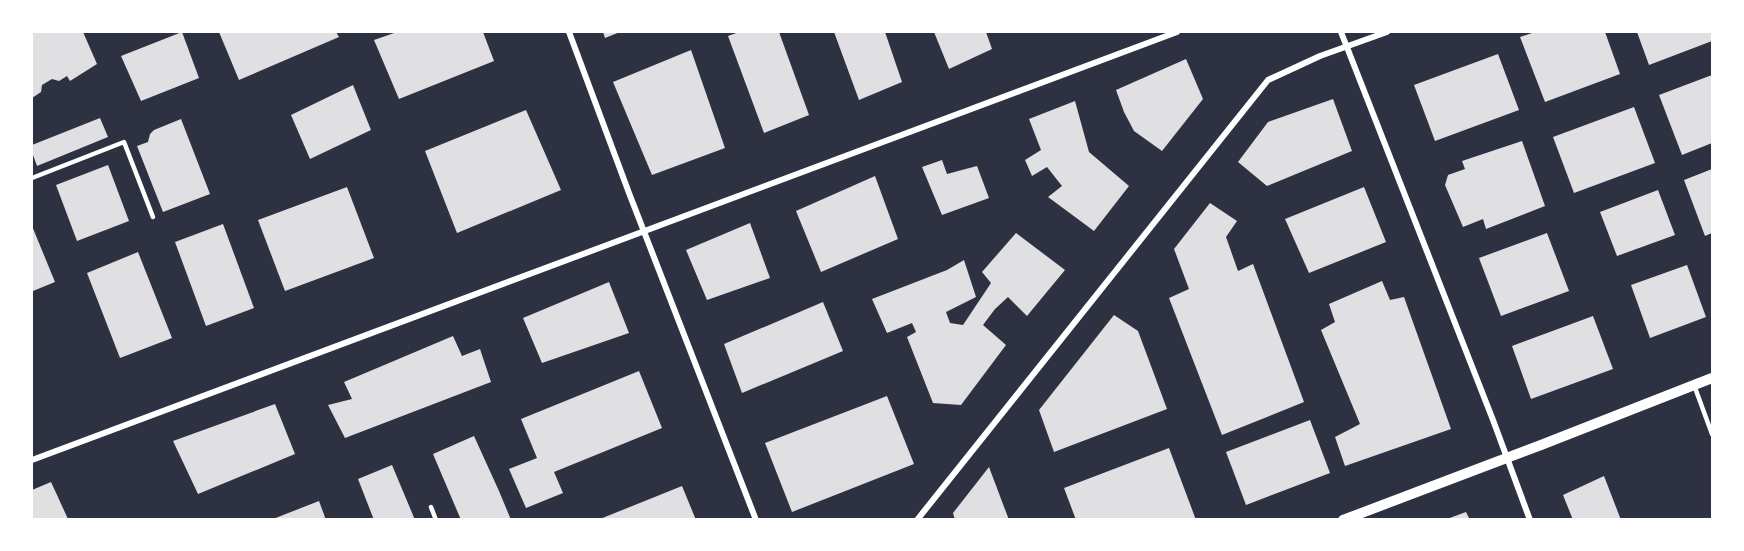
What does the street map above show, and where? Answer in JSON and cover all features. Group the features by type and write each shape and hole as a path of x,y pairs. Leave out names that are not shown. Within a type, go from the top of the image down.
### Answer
{"street":[{"path":"569,32 756,519"},
{"path":"32,460 1177,32"},
{"path":"1341,32 1530,519"},
{"path":"917,519 1269,80 1320,56 1387,32"},
{"path":"1343,519 1713,378"}],"lane":[{"path":"32,177 124,142 153,216"},
{"path":"1694,385 1713,434"},
{"path":"431,507 436,519"}],"building":[{"path":"32,32 83,32 97,64 70,81 67,76 59,81 52,79 42,85 41,92 32,98"},
{"path":"182,32 199,78 141,101 121,56"},
{"path":"219,32 336,32 339,37 239,80"},
{"path":"397,32 483,32 494,61 399,99 374,40"},
{"path":"603,32 620,32 605,38"},
{"path":"739,32 779,32 809,115 764,133 728,36"},
{"path":"834,32 885,32 902,82 859,100"},
{"path":"934,32 986,32 992,49 949,69"},
{"path":"1535,32 1605,32 1620,74 1545,102 1520,37"},
{"path":"1637,32 1712,32 1712,41 1649,65"},
{"path":"691,50 725,148 652,175 613,82"},
{"path":"1498,54 1519,110 1435,141 1414,85"},
{"path":"1186,59 1203,99 1162,151 1134,131 1116,90"},
{"path":"1712,75 1712,143 1682,155 1659,95"},
{"path":"353,85 371,130 310,159 291,115"},
{"path":"1333,99 1352,151 1267,186 1238,162 1268,122"},
{"path":"1075,101 1089,152 1129,186 1094,231 1048,197 1062,186 1047,167 1032,176 1025,160 1041,150 1029,119"},
{"path":"1634,107 1655,163 1574,193 1553,137"},
{"path":"526,110 561,190 457,233 425,151"},
{"path":"100,118 108,137 37,166 32,145"},
{"path":"181,119 210,194 163,212 137,146 148,142 154,130"},
{"path":"1522,141 1545,206 1486,229 1483,219 1463,227 1445,185 1448,175 1465,169 1462,161"},
{"path":"942,160 947,174 977,166 989,198 942,215 922,167"},
{"path":"108,165 129,221 77,241 56,185"},
{"path":"1712,169 1712,233 1705,236 1684,180"},
{"path":"875,176 898,239 821,272 796,211"},
{"path":"347,187 374,258 285,291 258,220"},
{"path":"1364,187 1386,242 1309,273 1285,219"},
{"path":"1658,190 1675,235 1617,256 1600,212"},
{"path":"1210,203 1237,221 1226,237 1238,271 1253,264 1304,402 1222,435 1169,298 1189,289 1174,249"},
{"path":"750,223 770,278 707,300 686,250"},
{"path":"223,224 254,308 206,326 175,242"},
{"path":"32,226 55,282 33,291 32,290"},
{"path":"1016,233 1065,270 1027,316 1008,297 995,309 983,325 1006,345 961,405 933,403 907,337 916,332 912,323 887,333 872,299 947,270 964,260 976,297 946,312 950,323 963,325 991,283 982,272"},
{"path":"1547,233 1569,291 1501,316 1479,258"},
{"path":"138,252 172,338 120,358 87,273"},
{"path":"1687,265 1706,317 1650,338 1631,285"},
{"path":"1382,281 1390,300 1404,297 1451,429 1345,466 1335,437 1360,424 1321,330 1335,322 1329,304"},
{"path":"609,282 629,333 542,363 523,318"},
{"path":"823,302 843,351 742,393 724,344"},
{"path":"1114,315 1138,331 1167,409 1054,452 1039,410"},
{"path":"1593,316 1613,369 1531,399 1512,346"},
{"path":"453,336 462,356 480,349 491,382 345,438 328,405 352,399 344,382"},
{"path":"639,371 662,428 554,472 563,493 526,508 509,469 537,458 521,419"},
{"path":"887,396 914,464 792,512 765,443"},
{"path":"275,404 295,454 198,494 173,441"},
{"path":"1310,420 1330,473 1246,505 1226,452"},
{"path":"474,436 511,520 461,520 433,454"},
{"path":"1169,448 1196,520 1076,520 1064,488"},
{"path":"392,465 415,520 374,520 358,479"},
{"path":"989,467 1009,520 955,520 953,513"},
{"path":"1604,476 1621,520 1573,520 1563,495"},
{"path":"51,482 68,519 32,520 32,490"},
{"path":"682,486 696,520 600,520 600,519"},
{"path":"319,501 326,520 273,520 273,519"},
{"path":"1466,512 1470,520 1447,520 1447,519"}]}
